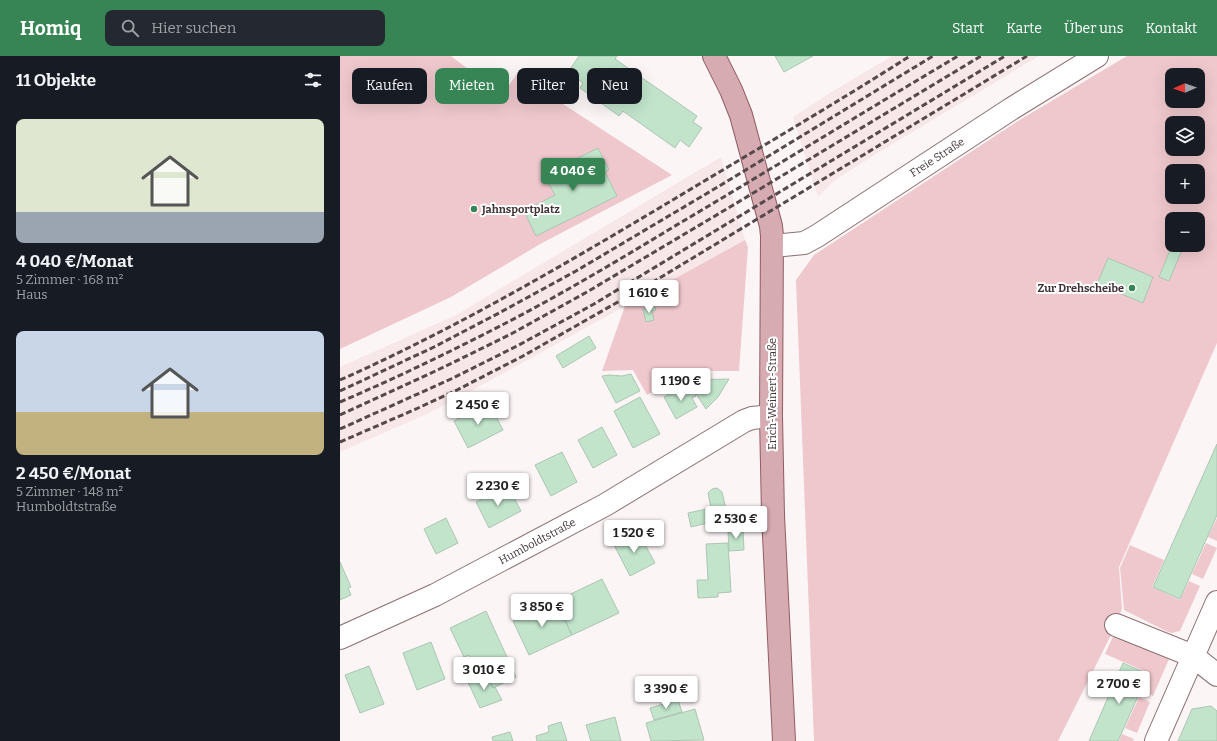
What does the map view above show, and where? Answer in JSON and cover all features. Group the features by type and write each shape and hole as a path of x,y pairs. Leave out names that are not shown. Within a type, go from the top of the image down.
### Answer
{"main road":[{"name":"Erich-Weinert-Straße","path":"714,56 731,90 741,115 771,226 773,246 771,416 772,515 784,741"}],"street":[{"name":"Freie Straße","path":"773,246 804,243 817,236 1011,109 1097,56"},
{"name":"Humboldtstraße","path":"340,638 435,595 599,508 744,421 752,418 771,416"},
{"path":"1156,741 1217,602"},
{"path":"1116,625 1193,656 1217,675"}],"shaded area":[{"name":"Jahnsportplatz","path":"340,56 451,56 467,68 435,68 435,104 509,104 509,85 517,74 517,104 563,104 672,175 542,243 451,297 340,349"},
{"path":"892,56 1039,56 871,157 834,181 818,197 793,117"},
{"path":"1127,56 1217,56 1217,343 1119,567 1122,609 1116,625 1058,741 814,741 796,280 814,255 1018,121"},
{"path":"721,157 745,240 453,401 340,452 340,367 456,315"},
{"path":"745,240 748,247 739,371 687,371 647,395 633,370 602,371 625,306"},
{"path":"1217,518 1217,541 1208,537"},
{"path":"1206,543 1217,548 1203,579 1192,574"},
{"path":"1130,545 1164,560 1152,587 1180,600 1189,581 1200,586 1180,631 1171,633 1124,610 1120,568"},
{"path":"1115,632 1168,656 1169,659 1153,696 1142,691 1149,673 1105,654"},
{"path":"1139,697 1150,702 1137,733 1125,728"},
{"path":"1122,734 1134,739 1133,741 1119,741"}],"building":[{"path":"579,56 617,56 615,59 628,68 587,68 587,93 580,88 583,83 579,80 579,68 571,68"},
{"path":"775,56 813,56 784,72"},
{"path":"642,78 697,116 693,122 702,128 689,147 680,140 675,148 623,111 619,116 602,104 642,104"},
{"path":"598,148 609,170 605,172 617,196 536,236 524,211 555,195 544,175"},
{"path":"1169,252 1181,252 1169,281 1159,277"},
{"path":"1108,258 1153,277 1143,303 1097,284"},
{"path":"654,306 656,310 652,311 654,320 646,322 643,309"},
{"path":"589,336 596,348 563,368 556,356"},
{"path":"631,374 640,391 616,403 602,376 622,376"},
{"path":"729,379 718,397 706,409 687,380"},
{"path":"685,385 690,394 694,392 696,396 692,398 697,407 676,419 664,397"},
{"path":"640,397 660,434 633,448 614,411"},
{"path":"489,403 503,430 468,448 454,421"},
{"path":"602,427 617,455 593,468 578,440"},
{"path":"1217,444 1217,515 1180,599 1153,587"},
{"path":"562,452 577,482 551,496 535,465"},
{"path":"508,486 521,511 489,528 476,502"},
{"path":"717,488 722,492 728,518 691,527 688,513 711,508 708,493 712,489"},
{"path":"446,518 458,543 436,554 424,529"},
{"path":"743,530 744,550 729,551 728,531"},
{"path":"638,532 655,563 630,576 614,545"},
{"path":"728,543 731,592 718,593 718,597 698,598 697,580 708,580 706,544"},
{"path":"340,562 351,587 348,588 351,595 340,600"},
{"path":"602,579 619,613 572,635 556,601"},
{"path":"556,601 572,635 529,655 513,621"},
{"path":"486,611 516,677 493,688 487,675 480,678 469,655 464,657 450,628"},
{"path":"431,642 445,679 417,690 403,653"},
{"path":"1123,663 1148,674 1118,741 1089,741"},
{"path":"369,666 384,704 360,713 345,675"},
{"path":"478,674 480,678 487,675 493,688 495,687 502,700 480,708 467,680"},
{"path":"678,700 682,712 654,720 650,708"},
{"path":"1211,706 1217,711 1217,741 1178,741 1192,709"},
{"path":"695,709 704,740 651,741 646,723"},
{"path":"615,717 621,741 591,741 586,725"},
{"path":"561,722 567,741 537,741 536,736 549,732 548,726"},
{"path":"510,732 513,741 493,741 492,737"}],"railway":[{"path":"340,380 427,339 511,294 793,128 910,56"},
{"path":"340,391 434,347 576,271 933,56"},
{"path":"340,402 443,355 549,300 958,56"},
{"path":"340,415 511,334 587,292 981,56"},
{"path":"340,429 451,379 517,346 594,304 1005,56"},
{"path":"340,442 457,390 523,356 653,282 1027,56"}],"place":[{"name":"Jahnsportplatz","path":"474,209"},
{"name":"Zur Drehscheibe","path":"1132,288"}]}
